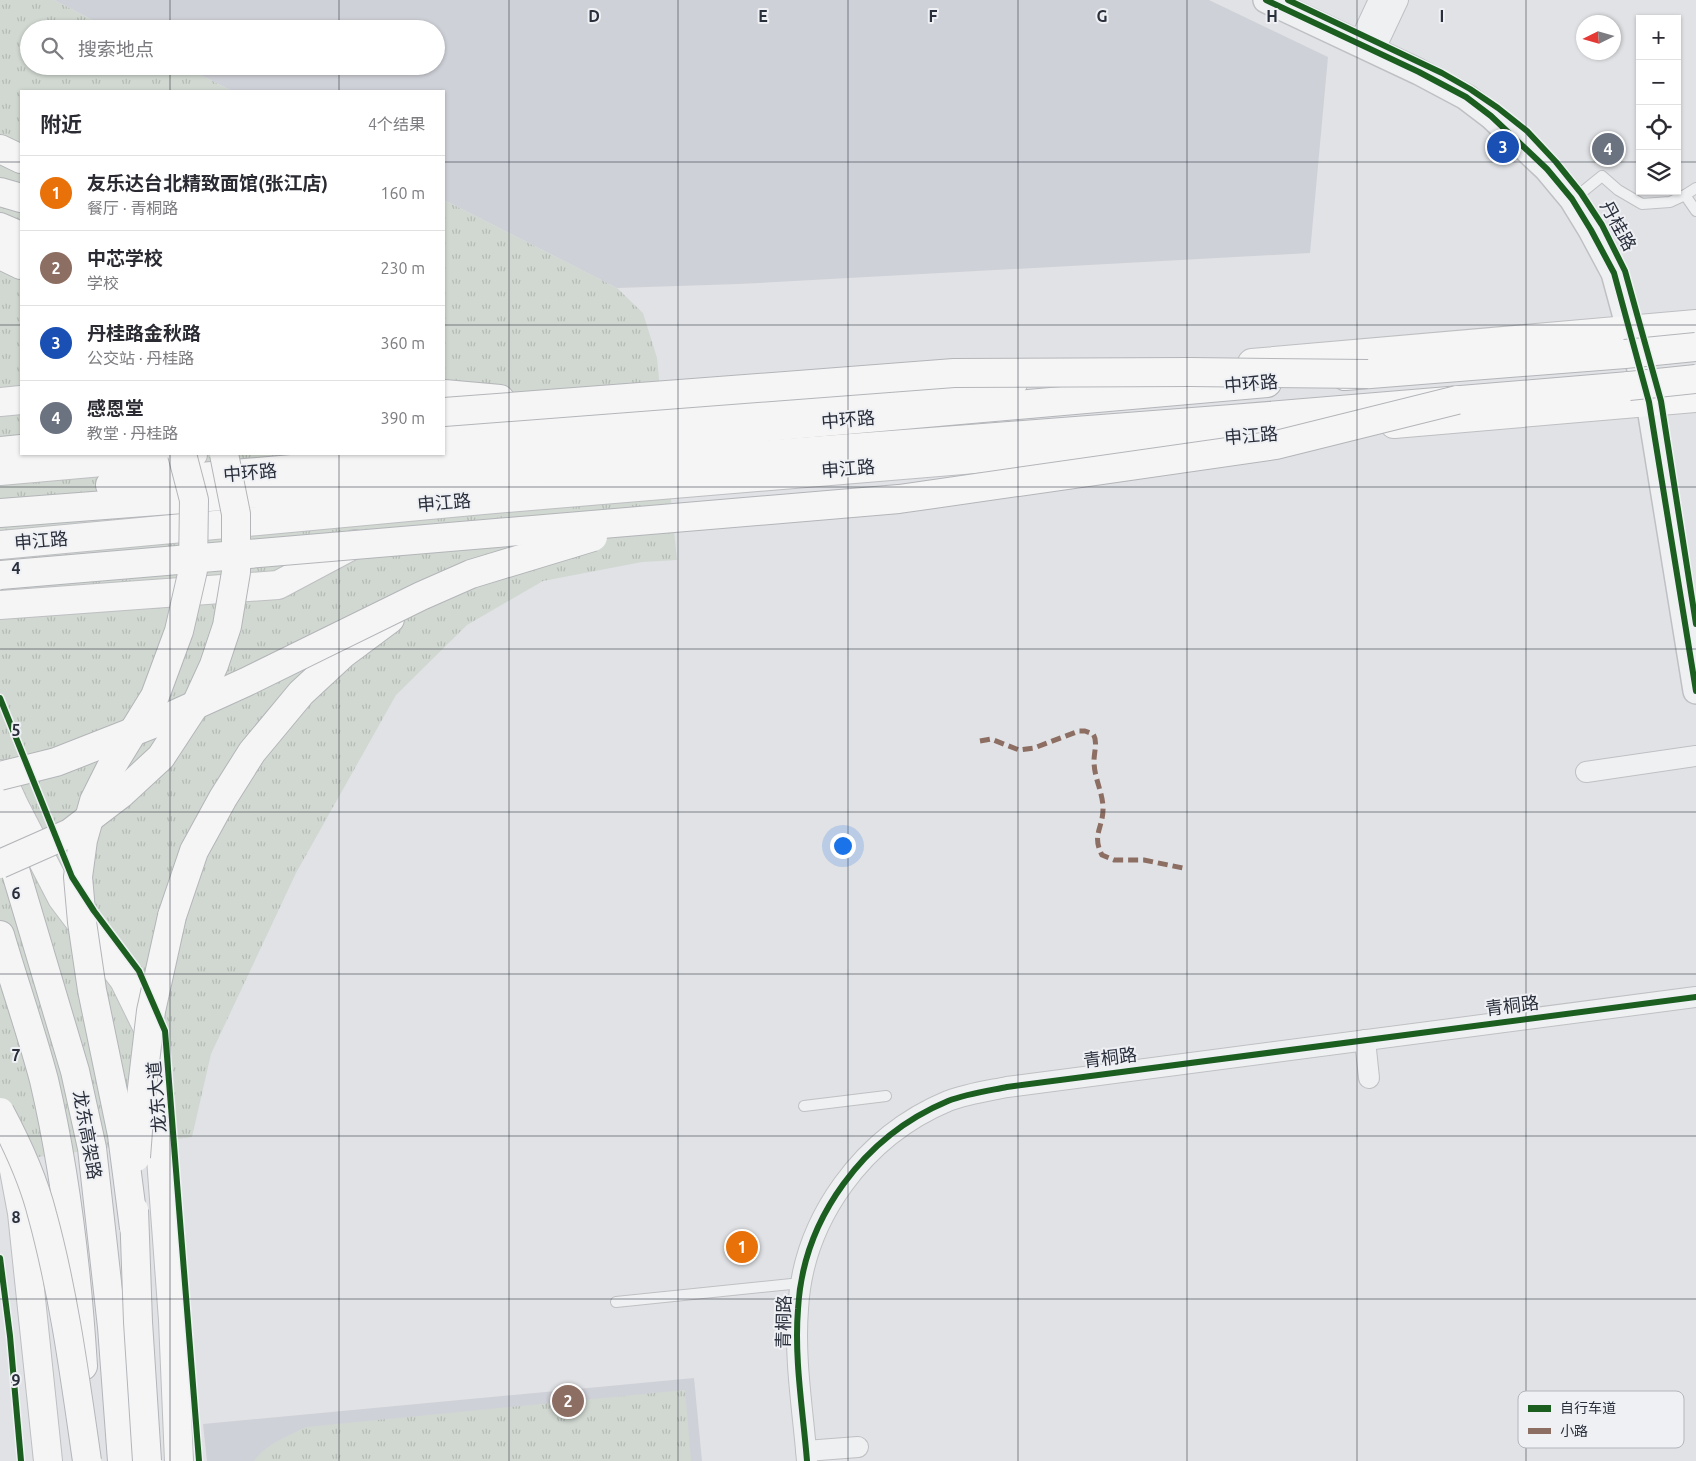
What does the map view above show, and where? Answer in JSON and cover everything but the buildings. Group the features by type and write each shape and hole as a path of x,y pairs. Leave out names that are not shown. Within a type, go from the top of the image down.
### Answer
{"main road":[{"path":"0,149 20,159"},
{"path":"0,192 20,198"},
{"path":"0,227 20,236"},
{"path":"0,255 20,265"},
{"path":"445,432 1696,324"},
{"name":"中环路","path":"0,495 1368,374 1696,347"},
{"path":"445,412 554,402 954,373 1190,372 1368,374"},
{"name":"中环路","path":"0,513 1457,400 1646,397 1696,379"},
{"path":"445,394 554,402"},
{"name":"申江路","path":"0,545 483,500 1646,397 1696,398"},
{"path":"0,402 20,400"},
{"path":"0,575 899,499 1266,446 1369,423 1457,400"},
{"path":"0,450 20,449"},
{"path":"0,472 182,455 194,500 193,570 179,631 155,696 110,769 94,801 83,840 78,877 82,922 92,990 122,1135 134,1228 147,1461"},
{"path":"0,864 70,833 121,794 160,757 197,702 214,665 227,626 236,572 236,514 224,455"},
{"path":"0,605 278,585 381,529 425,510 483,500"},
{"path":"0,775 56,762 158,722 246,682 420,596 471,574 593,537 673,519"},
{"path":"134,1228 140,1105 151,1011 172,916 194,851 252,752 301,692 343,654 420,596"},
{"name":"龙东大道","path":"0,775 62,898 124,980 152,1037 172,1310 179,1461"},
{"name":"龙东高架路","path":"0,820 75,1071 92,1148 112,1327 122,1461"},
{"name":"龙东高架路","path":"0,935 43,1080 58,1153 71,1236 80,1320 88,1461"},
{"path":"0,1098 22,1213 48,1461"},
{"path":"0,1112 20,1152 42,1212 56,1272 88,1461"}],"street":[{"name":"丹桂路","path":"1266,0 1442,73 1470,89 1498,108 1526,131 1556,162 1581,193 1602,225 1625,271 1696,691"},
{"name":"丹桂路","path":"1288,0 1466,97 1492,116 1548,169 1572,199 1609,261 1635,329"},
{"path":"1368,43 1379,0"},
{"path":"1368,43 1398,0"},
{"name":"丹桂路","path":"1646,397 1696,624"},
{"path":"1586,772 1696,756"},
{"name":"青桐路","path":"806,1456 797,1335 800,1283 807,1258 818,1227 833,1198 854,1169 875,1148 922,1114 949,1101 974,1093 1007,1087 1696,997"},
{"path":"1365,1040 1369,1078"},
{"path":"806,1456 858,1447"}],"lane":[{"path":"1581,193 1602,176 1618,190 1642,204 1670,202 1696,188"},
{"path":"1685,195 1696,211"},
{"path":"804,1106 886,1096"},
{"path":"616,1302 800,1283"}],"shaded area":[{"path":"54,0 1209,0 1328,57 1310,253 739,284 617,288 445,201 445,90 230,90 201,75 445,75 445,20 93,20"},
{"path":"694,1378 702,1461 207,1461 203,1424"}],"green space":[{"path":"0,0 54,0 93,20 20,20 20,75 201,75 230,90 20,90 20,455 445,455 445,201 617,288 643,313 657,358 677,560 642,562 543,581 467,625 396,695 296,873 211,1054 192,1137 0,1162"},
{"path":"685,1390 691,1461 254,1461 271,1445 306,1427"}],"marked path":[{"path":"980,741 991,739 1019,750 1034,748 1079,731 1093,734 1096,743 1094,767 1103,806 1098,836 1102,855 1114,860 1144,860 1183,868"}],"cycle path":[{"path":"1266,0 1419,72 1466,97 1491,116 1547,169 1572,199 1614,273 1649,402 1696,691"},
{"path":"1288,0 1442,73 1498,108 1527,131 1556,162 1581,193 1602,225 1625,271 1661,401 1696,624"},
{"path":"0,698 72,877 94,911 139,971 165,1031 199,1461"},
{"path":"807,1461 798,1366 797,1328 802,1275 812,1243 826,1212 843,1184 865,1158 890,1135 918,1116 948,1101 1007,1087 1696,997"},
{"path":"0,1258 10,1336 21,1461"}],"place":[{"name":"丹桂路金秋路","path":"1503,147"},
{"name":"感恩堂","path":"1608,149"},
{"name":"友乐达台北精致面馆(张江店)","path":"742,1247"},
{"name":"中芯学校","path":"568,1401"}]}
